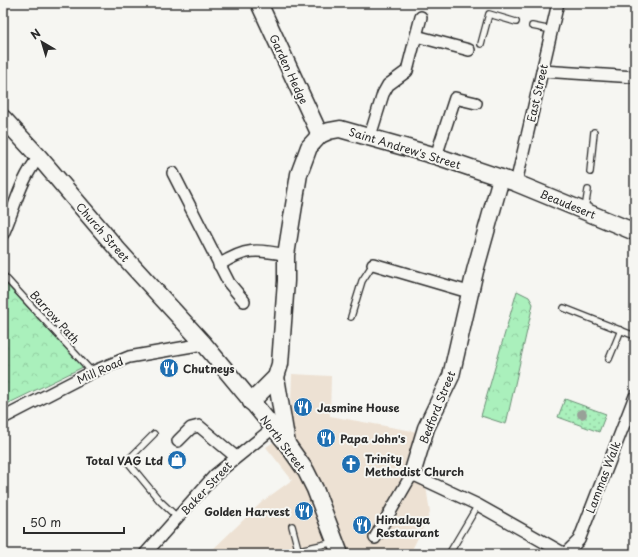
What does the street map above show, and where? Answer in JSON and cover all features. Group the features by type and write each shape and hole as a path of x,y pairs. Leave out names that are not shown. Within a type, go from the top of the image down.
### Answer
{"street":[{"name":"Garden Hedge","path":"259,3 320,135"},
{"name":"East Street","path":"516,184 558,3"},
{"path":"370,136 382,94 388,85 407,71 420,17"},
{"path":"416,36 469,50"},
{"path":"542,71 635,77"},
{"path":"436,156 455,98 476,103"},
{"name":"Church Street","path":"3,118 39,157 118,250 204,344"},
{"name":"Saint Andrew's Street","path":"320,135 340,129 370,136 501,178"},
{"path":"287,444 276,377 280,364 284,316 286,255 302,160 309,147 320,135"},
{"path":"3,234 28,170 39,157"},
{"path":"173,173 219,265 229,283 244,301"},
{"name":"Beaudesert","path":"501,178 635,232"},
{"name":"Bedford Street","path":"412,474 426,428 451,376 472,293 475,271 501,178"},
{"path":"219,265 234,255 248,251 258,250 286,255"},
{"path":"373,264 472,293"},
{"name":"Mill Road","path":"3,418 92,372 129,357 204,344"},
{"name":"North Street","path":"204,344 287,444 312,483 338,548"},
{"path":"251,402 276,377"},
{"name":"Lammas Walk","path":"412,474 478,506 565,554 579,540 635,396"},
{"path":"178,441 191,428 199,426 236,457"},
{"name":"Baker Street","path":"145,554 215,475 273,428"},
{"path":"375,538 412,474"}],"lane":[{"path":"481,44 489,14 516,22"},
{"path":"532,26 552,30"},
{"path":"590,172 594,132"},
{"path":"585,211 588,190"},
{"path":"351,317 362,281 373,264"},
{"name":"Barrow Path","path":"3,275 92,372"},
{"path":"564,308 635,336"},
{"path":"609,359 621,330"},
{"path":"154,434 126,461 160,501 178,518"},
{"path":"449,554 478,506"},
{"path":"292,526 298,550"},
{"path":"281,554 298,550 338,548"}],"shaded area":[{"path":"292,374 331,376 330,416 418,432 430,513 410,554 208,554 263,501 292,480 266,447 290,431"}],"green space":[{"path":"3,281 83,367 3,406"},
{"path":"517,291 529,297 533,304 506,424 481,416"},
{"path":"565,399 606,414 599,432 558,417"}],"place":[{"name":"Chutneys","path":"169,368"},
{"name":"Jasmine House","path":"303,407"},
{"name":"Papa John's","path":"326,438"},
{"name":"Total VAG Ltd","path":"177,460"},
{"name":"Trinity Methodist Church","path":"351,464"},
{"name":"Golden Harvest","path":"304,511"},
{"name":"Himalaya Restaurant","path":"362,525"}]}
